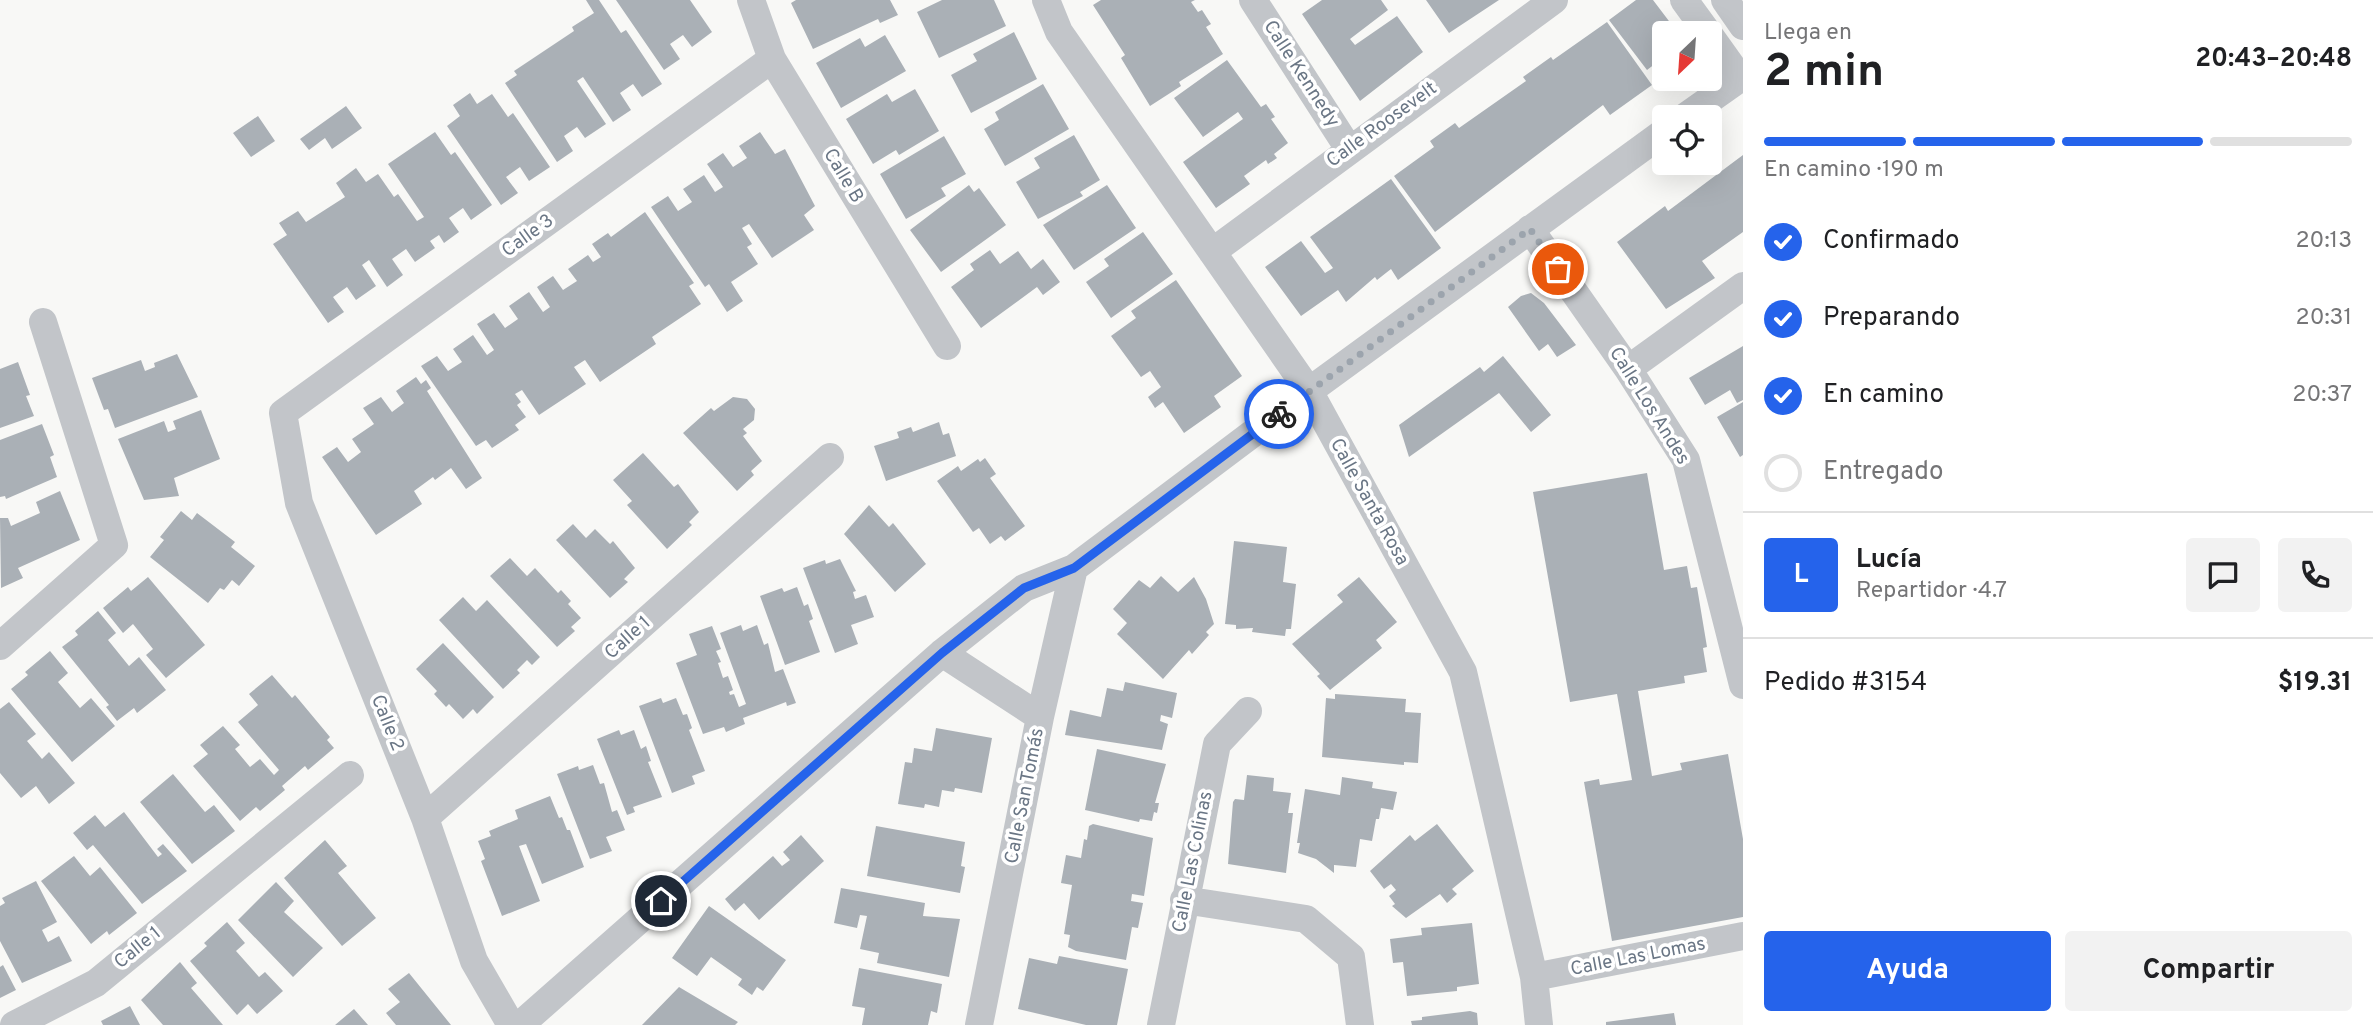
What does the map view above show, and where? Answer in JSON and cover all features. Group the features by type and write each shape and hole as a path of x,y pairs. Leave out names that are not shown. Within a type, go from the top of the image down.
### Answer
{"street":[{"name":"Calle B","path":"751,0 772,59 947,346"},
{"name":"Calle Santa Rosa","path":"1046,0 1059,32 1309,391 1463,673 1534,977 1539,1025"},
{"name":"Calle Kennedy","path":"1253,0 1349,149"},
{"name":"Calle Roosevelt","path":"1212,252 1554,0"},
{"path":"1684,0 1699,21"},
{"path":"1724,0 1743,26"},
{"path":"1702,105 1742,77 1722,51"},
{"name":"Calle 3","path":"283,413 772,59"},
{"path":"520,1025 942,653 1024,588 1074,568 1309,391 1652,141"},
{"name":"Calle Los Andes","path":"1530,229 1628,369 1686,460 1742,668"},
{"path":"1628,369 1743,286"},
{"path":"0,646 114,545 43,322"},
{"name":"Calle 2","path":"283,413 299,503 425,818 474,961 511,1025"},
{"name":"Calle 1","path":"425,818 830,457"},
{"name":"Calle San Tomás","path":"979,1025 1040,717 1074,568"},
{"path":"942,653 1040,717"},
{"name":"Calle Las Colinas","path":"1161,1025 1217,744 1248,711"},
{"name":"Calle 1","path":"13,1025 96,983 350,775"},
{"path":"1184,901 1306,919 1351,957 1360,1025"},
{"name":"Calle Las Lomas","path":"1534,977 1743,936"}],"building":[{"path":"586,0 599,0 621,33 626,30 662,84 642,97 633,84 620,93 631,110 613,122 583,77 577,81 606,124 585,138 577,127 564,136 573,151 557,162 505,83 517,75 514,71 574,31 572,27 594,13"},
{"path":"616,0 690,0 712,32 692,47 683,35 670,44 680,59 664,70"},
{"path":"796,0 890,0 898,15 880,23 878,19 813,49 791,3"},
{"path":"942,0 994,0 1006,26 939,58 917,12"},
{"path":"1101,0 1195,0 1191,2 1198,12 1202,10 1211,24 1206,27 1223,54 1179,82 1181,86 1150,106 1121,58 1125,55 1093,5"},
{"path":"1322,0 1381,0 1388,10 1350,39 1355,45 1397,16 1423,52 1360,101 1302,14"},
{"path":"1426,0 1499,0 1449,33"},
{"path":"1636,0 1653,0 1669,21 1652,21 1652,66 1647,70 1609,20"},
{"path":"1607,22 1652,85 1610,115 1603,105 1435,232 1394,176 1434,147 1430,141 1455,123 1459,128 1526,81 1523,77 1551,57 1553,60"},
{"path":"1014,32 1037,79 971,113 951,75 977,61 973,54"},
{"path":"885,35 906,71 841,108 816,63 860,38 865,47"},
{"path":"1227,60 1261,107 1266,104 1275,117 1271,119 1288,143 1274,154 1277,158 1268,164 1266,160 1244,176 1250,184 1216,208 1183,162 1243,119 1238,112 1203,137 1174,98"},
{"path":"1043,84 1069,129 1005,166 984,129 999,120 995,112"},
{"path":"915,89 939,131 899,155 896,150 873,164 846,119 887,94 892,102"},
{"path":"470,93 477,104 492,94 508,117 513,113 550,167 529,181 520,167 506,177 518,193 501,205 447,126 460,116 453,105"},
{"path":"346,106 362,128 332,149 325,138 309,150 300,139"},
{"path":"258,116 275,141 251,157 233,133"},
{"path":"435,132 451,155 455,152 492,205 471,220 463,208 449,218 459,232 444,243 439,235 430,241 435,248 415,262 406,249 392,259 403,275 387,287 369,260 362,265 376,286 356,300 347,287 333,297 344,312 328,323 273,244 287,235 279,223 298,211 306,222 345,197 336,183 356,168 366,182 378,174 394,197 398,194 417,221 424,217 388,164"},
{"path":"760,132 775,154 785,149 815,206 804,215 814,230 772,258 749,224 742,228 752,244 747,247 758,264 731,282 743,301 727,312 709,284 705,287 651,207 668,196 678,211 692,202 683,189 704,175 715,192 723,187 707,164 723,153 733,167 747,158 739,146"},
{"path":"1074,135 1100,180 1080,192 1083,196 1038,219 1016,182 1040,168 1034,158"},
{"path":"944,136 966,174 941,188 946,196 906,219 880,174"},
{"path":"1743,155 1743,232 1702,261 1715,278 1666,309 1617,242 1665,206 1668,211 1716,175 1722,175 1722,171"},
{"path":"1391,179 1441,248 1398,280 1391,269 1377,280 1375,277 1346,302 1338,290 1301,316 1265,267 1301,241 1325,273 1333,268 1310,237"},
{"path":"969,185 974,192 979,188 1006,225 941,272 910,230"},
{"path":"1107,185 1136,228 1074,270 1043,225"},
{"path":"645,212 694,283 689,286 701,304 652,337 656,344 600,382 585,360 574,367 586,384 539,415 522,390 515,394 521,402 517,405 526,417 515,425 519,430 492,448 486,440 476,446 421,366 437,356 448,371 462,362 453,349 473,335 487,355 494,350 477,324 494,313 505,328 518,319 509,306 529,292 543,312 550,307 537,287 553,276 563,290 577,281 568,269 588,255 593,262 601,257 592,244 608,233 611,237"},
{"path":"1143,232 1173,274 1111,318 1086,282 1109,266 1104,259"},
{"path":"990,250 1000,264 1018,251 1031,269 1043,259 1060,282 1043,295 1037,287 981,328 951,287 974,270 970,264"},
{"path":"1176,280 1242,376 1214,396 1221,407 1184,433 1163,402 1155,408 1148,397 1161,387 1150,371 1141,377 1111,336 1136,318 1131,311"},
{"path":"1531,293 1544,303 1576,345 1557,357 1548,344 1539,351 1508,307 1521,296"},
{"path":"1743,346 1743,400 1737,403 1730,390 1705,405 1689,378"},
{"path":"177,354 198,397 115,428 108,409 104,410 92,378 141,360 145,371 155,367 154,363"},
{"path":"1503,356 1551,415 1531,432 1499,393 1409,457 1399,425 1480,367 1484,372"},
{"path":"18,362 30,395 26,396 34,416 0,428 0,369"},
{"path":"416,377 421,384 426,380 431,388 427,391 482,478 466,489 451,468 435,480 433,477 414,491 422,504 376,535 322,457 337,447 348,462 361,452 352,439 374,424 363,408 381,397 392,412 404,403 396,391"},
{"path":"733,397 747,399 755,409 754,420 743,429 747,433 743,436 762,461 751,471 754,475 737,491 683,433 711,408 714,411"},
{"path":"1743,402 1743,455 1740,457 1717,417"},
{"path":"201,410 220,459 174,478 179,496 144,500 118,439 164,421 168,432 176,429 173,421"},
{"path":"939,422 943,435 949,433 956,456 886,481 874,446 899,438 897,432 911,427 913,432"},
{"path":"42,424 54,455 50,457 57,477 6,499 5,496 0,497 0,440"},
{"path":"643,453 674,487 678,484 699,512 689,522 692,525 667,549 627,505 632,501 613,480"},
{"path":"985,458 996,474 990,478 1025,526 1005,541 1001,536 990,544 979,528 973,532 937,481 958,466 961,471 978,459 980,462"},
{"path":"1647,473 1664,570 1687,566 1691,588 1697,587 1707,647 1703,648 1707,672 1684,676 1685,683 1638,691 1652,776 1682,770 1680,763 1728,754 1743,839 1743,917 1612,941 1584,782 1599,779 1600,785 1632,780 1617,694 1570,702 1533,492"},
{"path":"60,491 80,540 18,568 23,578 1,588 0,518 8,518 11,526 40,513 36,502"},
{"path":"869,505 889,527 893,523 926,564 895,592 844,534"},
{"path":"181,511 192,520 197,513 235,542 231,547 255,566 239,586 232,580 224,590 220,588 208,603 150,557 164,540 160,537"},
{"path":"573,524 586,538 595,529 610,544 613,541 635,568 624,579 628,582 610,598 556,540"},
{"path":"1234,541 1287,547 1283,582 1296,584 1291,629 1286,629 1285,636 1252,632 1253,628 1236,629 1236,625 1225,624"},
{"path":"510,558 527,576 535,568 558,593 561,590 571,601 568,604 581,618 571,627 575,631 557,647 490,576"},
{"path":"840,559 856,591 853,592 855,599 866,595 874,617 851,625 858,644 835,653 803,568 825,560 826,564"},
{"path":"1161,576 1178,592 1194,577 1206,599 1214,624 1206,632 1209,635 1192,654 1189,650 1163,679 1117,634 1127,623 1113,609 1139,580 1150,588"},
{"path":"148,577 205,645 166,678 146,655 153,649 133,624 123,633 103,608 128,587 131,591"},
{"path":"1359,577 1397,622 1376,640 1382,648 1330,690 1317,676 1320,674 1292,644 1343,602 1337,595"},
{"path":"797,587 804,606 808,604 813,619 809,621 820,652 785,665 760,596 782,588 784,592"},
{"path":"463,597 476,611 487,600 540,657 532,665 527,660 517,670 520,673 503,689 439,620"},
{"path":"98,611 116,633 108,640 129,666 139,657 166,690 137,713 134,708 117,721 106,707 109,705 62,647 78,635 75,631"},
{"path":"741,625 743,631 757,625 764,645 768,643 775,672 783,669 796,703 787,706 786,702 743,718 745,724 726,732 724,727 703,734 676,663 697,655 689,634 712,626 721,649 716,651 721,662 718,663 723,678 728,676 733,690 729,692 730,695 734,694 739,707 746,704 720,633"},
{"path":"443,643 494,697 477,714 473,709 463,719 449,704 446,707 434,694 437,691 416,669"},
{"path":"50,651 68,673 58,682 80,708 91,698 115,726 72,762 11,689 28,675 25,672"},
{"path":"272,675 292,698 295,695 330,737 327,740 334,748 308,770 305,766 282,786 285,790 260,811 256,807 240,821 193,766 208,754 200,745 223,726 240,745 235,749 250,767 260,759 274,775 279,770 238,722 258,705 249,694"},
{"path":"1125,682 1177,693 1172,718 1161,715 1160,721 1168,724 1162,750 1065,735 1070,710 1101,717 1107,688 1123,691"},
{"path":"1335,694 1406,699 1405,712 1421,713 1418,763 1404,762 1404,765 1322,757 1326,698 1335,699"},
{"path":"661,698 663,703 676,698 683,715 687,714 692,728 689,730 705,771 692,776 695,784 672,793 639,706"},
{"path":"9,702 36,734 27,741 42,759 49,752 75,783 49,804 36,786 21,798 0,773 0,709"},
{"path":"936,728 992,738 982,793 955,788 954,792 942,790 939,807 898,804 905,762 912,763 914,748 932,751"},
{"path":"619,730 621,735 634,730 641,749 646,746 651,761 648,762 662,797 633,807 635,812 627,815 597,739"},
{"path":"1097,749 1166,764 1155,803 1159,803 1157,813 1154,812 1152,821 1140,819 1139,822 1085,810"},
{"path":"593,765 600,784 604,783 612,812 617,810 625,830 606,837 612,851 590,859 557,774 578,766 579,770"},
{"path":"173,774 205,812 214,805 235,831 192,864 140,802"},
{"path":"1247,775 1274,778 1273,791 1291,793 1288,813 1293,813 1286,873 1228,864 1233,802 1235,799 1244,800"},
{"path":"1342,777 1373,782 1372,788 1397,792 1393,810 1381,808 1372,841 1360,839 1356,867 1334,865 1334,873 1316,859 1298,853 1300,843 1297,843 1305,789 1340,795"},
{"path":"550,796 559,818 562,817 567,830 570,830 584,867 542,884 526,844 519,846 540,901 502,916 481,861 485,859 478,841 491,836 489,831 518,819 515,810"},
{"path":"124,812 158,857 162,854 157,849 163,844 187,871 142,904 93,845 87,850 73,833 95,815 105,827"},
{"path":"1093,824 1153,838 1144,896 1132,894 1131,901 1143,903 1138,928 1132,927 1126,960 1076,951 1068,947 1070,935 1064,934 1072,885 1061,883 1066,855 1081,858 1084,839 1087,840 1089,826"},
{"path":"1437,824 1474,871 1452,889 1457,894 1447,903 1440,894 1406,918 1392,906 1395,904 1389,896 1396,890 1391,884 1384,889 1370,871 1410,835 1415,841"},
{"path":"876,826 965,842 961,866 965,867 960,893 867,876"},
{"path":"801,835 824,861 759,920 744,903 735,911 725,899 773,856 782,866 790,860 783,852"},
{"path":"325,840 347,866 338,873 376,918 342,946 284,878"},
{"path":"74,856 90,876 100,867 137,913 109,935 107,931 91,944 41,881"},
{"path":"36,881 57,922 42,930 48,942 59,936 72,961 22,983 0,941 0,906 5,903 2,898"},
{"path":"276,882 294,901 284,912 323,948 293,977 238,920"},
{"path":"841,888 925,903 923,916 960,919 949,977 877,963 879,953 860,949 867,916 860,915 857,928 834,923"},
{"path":"709,906 786,960 763,991 757,987 752,995 738,985 742,979 711,957 697,976 672,958"},
{"path":"227,922 245,943 236,951 259,977 265,972 283,991 257,1014 248,1004 237,1015 190,961 207,946 204,943"},
{"path":"1472,923 1479,984 1457,987 1457,991 1407,996 1403,962 1393,963 1390,939 1422,935 1421,928"},
{"path":"1059,956 1128,969 1117,1025 1086,1025 1018,1009 1029,958 1057,964"},
{"path":"180,962 197,983 191,988 223,1025 163,1025 141,1000"},
{"path":"3,965 16,990 0,998 0,967"},
{"path":"859,968 942,984 937,1013 931,1011 928,1025 862,1025 865,1008 852,1006"},
{"path":"409,973 451,1025 396,1025 386,1013 400,1002 388,989"},
{"path":"679,987 738,1022 735,1025 642,1025"},
{"path":"130,1006 140,1025 103,1025 101,1021"},
{"path":"354,1009 368,1025 335,1025"},
{"path":"1470,1011 1477,1013 1478,1025 1412,1025 1411,1021 1422,1020 1422,1017"},
{"path":"1674,1013 1676,1025 1606,1025 1606,1022"}],"way so far":[{"path":"1279,414 1530,229 1558,269"}],"route":[{"path":"661,901 942,653 1024,588 1074,568 1279,414"}]}
